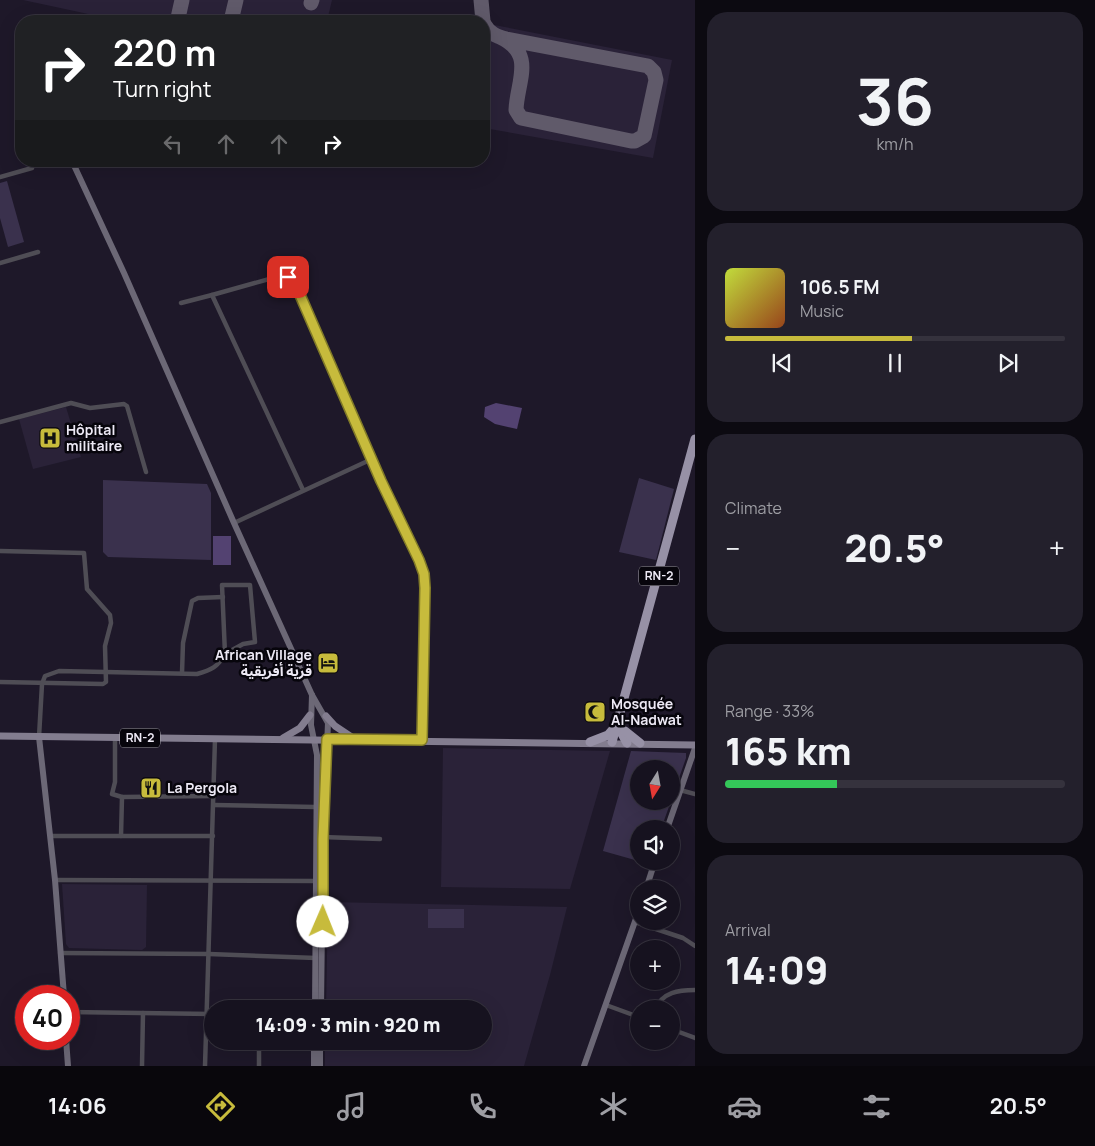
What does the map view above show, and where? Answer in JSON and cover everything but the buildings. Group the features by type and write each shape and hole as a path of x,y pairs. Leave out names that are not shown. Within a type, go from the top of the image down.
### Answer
{"highway":[{"name":"RN-2","path":"612,742 620,723 695,439"},
{"path":"590,742 608,735 620,723"},
{"path":"620,723 621,732 627,743"},
{"path":"620,723 625,732 640,743"}],"main road":[{"path":"280,740 300,728 310,715"},
{"path":"326,716 335,726 356,739"},
{"name":"RN-2","path":"0,736 612,742"},
{"path":"612,742 695,746"}],"street":[{"path":"75,167 312,694 326,716 328,726 323,837 324,882 316,1000"},
{"path":"0,177 32,168"},
{"path":"0,263 38,252"},
{"path":"181,303 280,276 288,277 294,282 424,574 422,740"},
{"path":"212,296 304,490"},
{"path":"0,422 71,403 90,408 124,404 127,406 146,472"},
{"path":"234,523 372,459"},
{"path":"0,551 84,553 87,589 110,615 111,623 105,646 106,682 102,684 0,682"},
{"path":"63,985 51,836 39,737 42,684 45,676 59,672 197,674 209,671 220,664 225,654 222,586 250,585 254,642 243,644 225,654"},
{"path":"182,673 183,643 192,601 198,598 223,597"},
{"path":"312,694 310,715 317,755 315,837 321,1000"},
{"path":"115,738 115,782 112,794 122,797 214,796"},
{"path":"207,1000 215,739"},
{"path":"695,746 680,790 695,794"},
{"path":"121,836 122,797"},
{"path":"214,805 316,807"},
{"path":"51,836 213,836"},
{"path":"315,837 380,839"},
{"path":"55,880 324,882"},
{"path":"584,1066 632,930"},
{"path":"659,930 683,938 695,946"},
{"path":"60,953 209,954 319,958"},
{"path":"661,1000 673,992 695,990"},
{"path":"606,1005 630,1013"},
{"path":"80,1012 204,1014"},
{"path":"142,1066 144,1013"},
{"path":"680,1032 695,1038"},
{"path":"67,1050 68,1066"},
{"path":"205,1050 205,1066"},
{"path":"259,1066 260,1050"},
{"path":"314,1050 314,1066"},
{"path":"320,1050 320,1066"}],"shaded area":[{"path":"23,0 332,0 328,15 93,15"},
{"path":"490,24 672,60 653,158 490,129"},
{"path":"7,181 24,242 8,247 0,218 0,183"},
{"path":"496,403 522,408 517,429 495,424 484,417 485,407"},
{"name":"Hôpital militaire","path":"66,407 81,457 33,469 19,419"},
{"path":"639,478 674,489 656,560 619,552"},
{"path":"103,480 207,484 211,493 211,560 108,557 103,552"},
{"path":"213,536 231,536 231,565 213,565"},
{"path":"443,748 610,751 570,889 441,887"},
{"path":"631,751 686,753 680,775 680,760 630,760 630,810 668,810 664,820 630,820 630,859 603,851"},
{"path":"62,884 147,885 146,947 142,950 69,948 66,944"},
{"path":"328,902 567,907 524,1066 325,1066 325,1050 492,1050 492,1000 326,1000"},
{"path":"428,909 464,909 464,928 428,928"}],"taxiway":[{"path":"179,15 182,0"},
{"path":"232,15 236,0"},
{"path":"481,0 482,15"},
{"path":"490,31 501,38"},
{"path":"501,38 648,66 654,72 656,80 644,136 631,141 521,118 516,110 521,79 521,60 518,52 511,44 501,38"}],"place":[{"name":"Hôpital militaire","path":"50,438"},
{"name":"African Village قرية أفريقية","path":"328,663"},
{"name":"Mosquée Al-Nadwat","path":"595,712"},
{"name":"La Pergola","path":"151,788"}],"route":[{"path":"288,277 297,288 381,481 419,560 424,574 425,588 422,740 327,739 323,839 323,922"}]}
